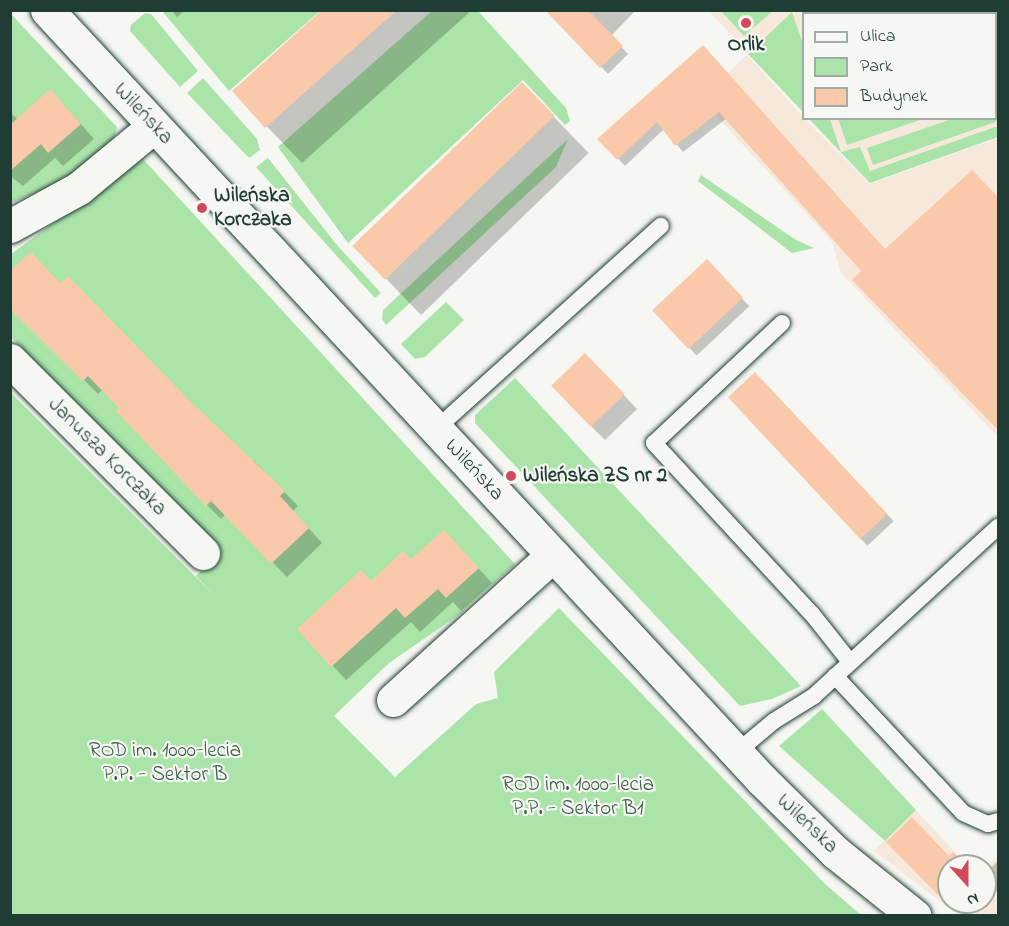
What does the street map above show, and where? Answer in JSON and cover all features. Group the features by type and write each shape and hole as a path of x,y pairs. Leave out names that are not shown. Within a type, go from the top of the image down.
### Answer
{"street":[{"name":"Wileńska","path":"46,10 736,752 835,852 915,915"},
{"path":"10,226 79,188 154,126"},
{"name":"Janusza Korczaka","path":"10,360 203,553"},
{"path":"393,700 553,555"}],"lane":[{"path":"436,429 661,226"},
{"path":"782,323 654,443 812,614 850,662"},
{"path":"736,752 835,676 999,526"},
{"path":"835,676 963,813 988,824 999,821"}],"shaded area":[{"path":"709,11 998,11 998,136 870,183 810,120 997,120 997,12 802,12 802,111"},
{"path":"747,55 802,116 802,120 806,120 870,184 998,138 998,437 841,273 832,242 701,99"},
{"path":"916,810 957,854 937,854 937,899 874,851"},
{"path":"998,856 998,915 958,915 997,914"}],"green space":[{"path":"433,10 478,11 566,108 570,121 565,125 523,80 348,243 278,147"},
{"path":"162,11 320,11 229,91"},
{"name":"Orlik","path":"721,11 773,11 744,36"},
{"path":"998,11 998,92 997,12 810,12"},
{"path":"792,12 802,41 802,111 748,54"},
{"path":"10,13 117,127 114,139 61,182 11,203"},
{"path":"145,13 151,14 198,71 180,87 130,31 131,25"},
{"path":"203,78 257,139 260,150 249,158 187,93"},
{"path":"998,102 998,121 873,165 867,148 949,120 997,120"},
{"path":"810,120 830,120 841,152 860,147 870,171 998,126 998,137 870,183"},
{"path":"839,120 920,120 847,145"},
{"path":"568,139 556,167 386,325 382,319 383,310"},
{"path":"268,158 337,245 381,293 375,298 256,167"},
{"path":"143,159 515,564 460,614 389,663 334,716 395,777 476,704 498,698 494,672 559,608 825,884 861,915 11,915 10,392 214,595 196,576 221,551 11,337 11,254"},
{"path":"701,175 796,240 814,248 792,253 698,181"},
{"path":"446,302 464,320 425,357 415,359 401,344"},
{"path":"515,378 801,686 772,699 740,706 475,423 475,415"},
{"path":"822,709 916,810 885,841 779,746"}],"building":[{"path":"322,10 397,10 265,128 232,91"},
{"path":"545,10 588,10 623,46 600,68"},
{"path":"703,45 885,249 972,170 999,198 999,431 852,280 861,271 719,112 675,146 657,122 617,160 597,139"},
{"path":"522,82 555,116 385,280 352,246"},
{"path":"50,89 81,124 48,153 41,144 10,171 10,125"},
{"path":"31,252 60,283 68,276 190,401 285,491 280,496 309,528 271,564 211,501 206,506 116,411 119,408 88,376 83,381 10,309 10,271"},
{"path":"707,259 743,298 688,349 652,310"},
{"path":"585,353 625,394 591,427 551,386"},
{"path":"755,372 887,514 860,539 728,397"},
{"path":"444,530 479,568 446,598 438,589 405,618 396,608 331,667 297,629 361,570 371,581 403,551 411,559"},
{"path":"912,817 947,854 937,854 937,894 886,842"}],"place":[{"name":"Orlik","path":"746,23"},
{"name":"Wileńska Korczaka","path":"202,208"},
{"name":"Wileńska ZS nr 2","path":"511,476"}],"park label":[{"name":"ROD im. 1000-lecia P.P. - Sektor B","path":"165,763"},
{"name":"ROD im. 1000-lecia P.P. - Sektor B1","path":"578,797"}]}
